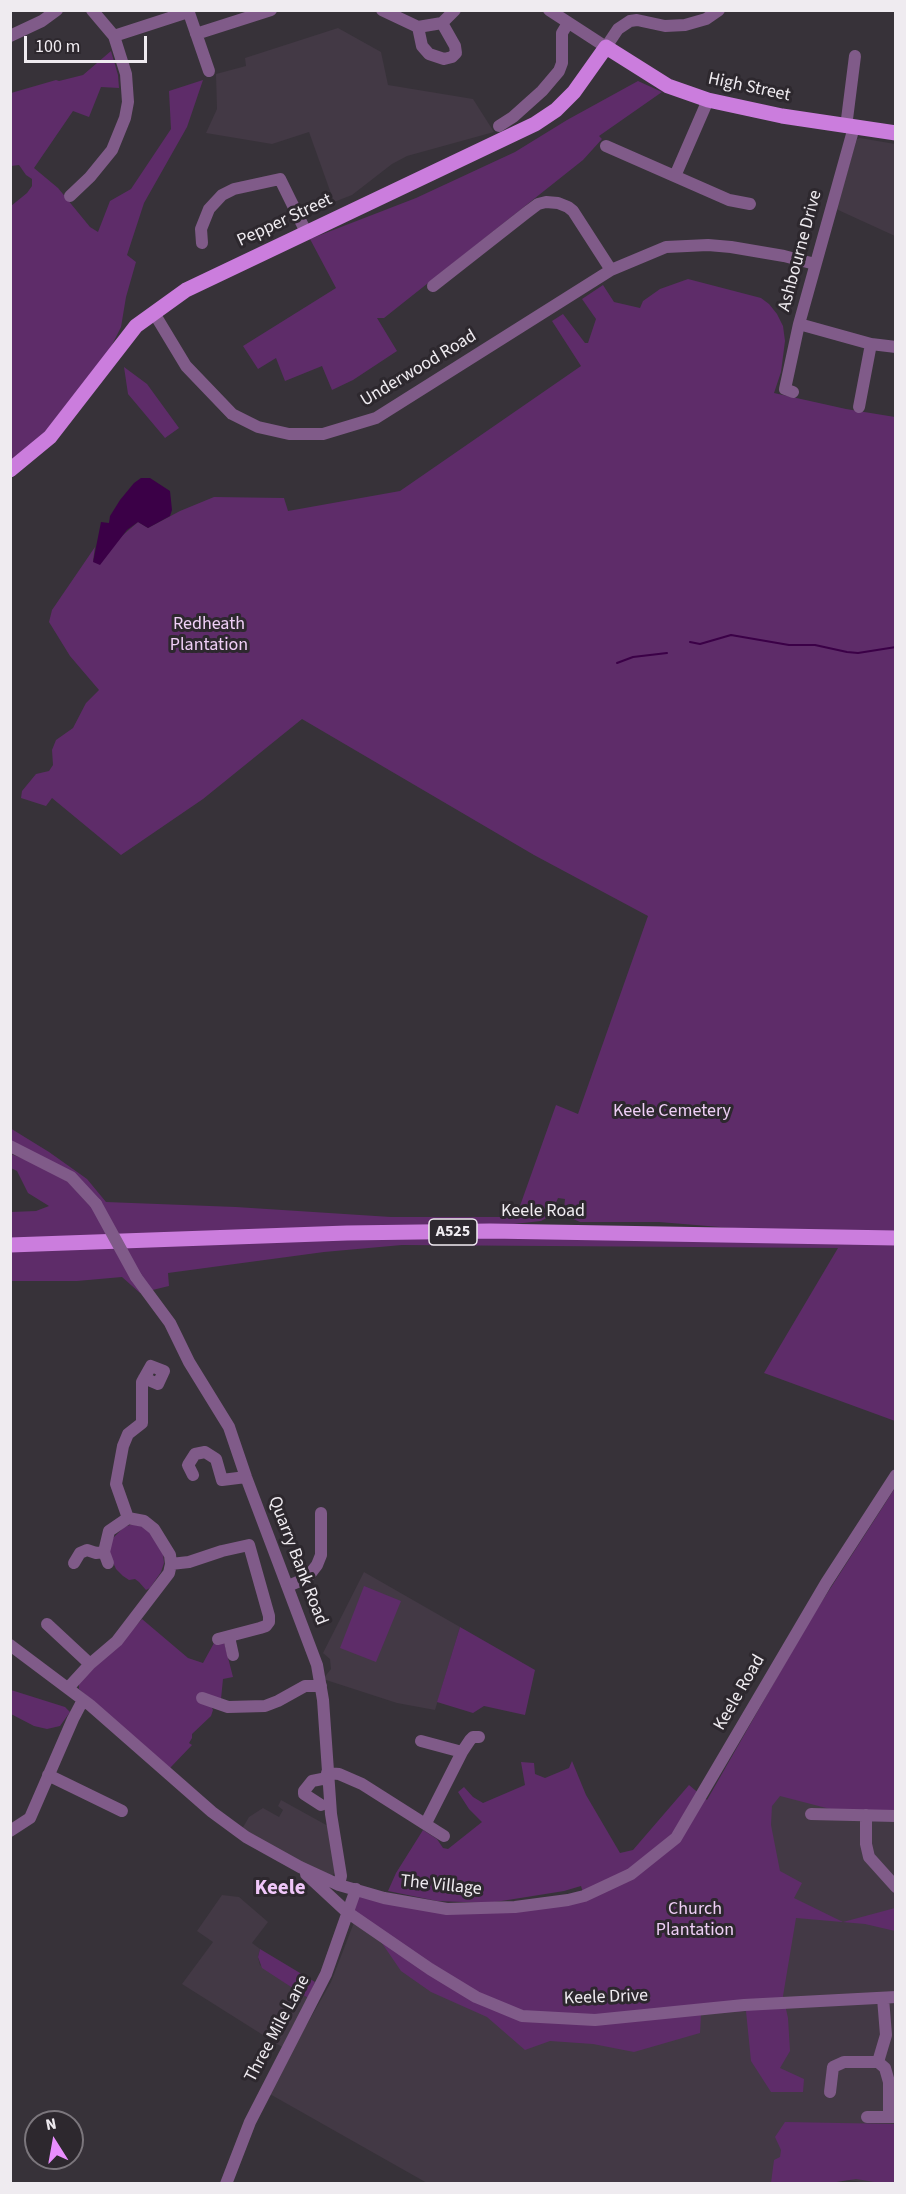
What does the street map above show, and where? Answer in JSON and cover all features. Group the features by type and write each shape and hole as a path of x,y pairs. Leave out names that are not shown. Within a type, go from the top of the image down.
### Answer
{"main road":[{"name":"High Street","path":"606,47 668,86 708,100 850,127 896,133"},
{"name":"Pepper Street","path":"10,470 50,437 125,338 186,290 535,124 556,110 574,92 606,47"},
{"name":"Keele Road","path":"10,1245 277,1234 478,1231 896,1238"}],"street":[{"path":"10,36 42,21 57,10"},
{"path":"70,196 90,177 112,150 125,118 128,83 114,36 92,10"},
{"path":"196,34 271,10"},
{"path":"382,10 418,27 442,23 454,10"},
{"path":"549,10 606,47 618,28 630,21 679,26 696,23 719,10"},
{"path":"114,36 188,11 209,71"},
{"path":"499,126 542,92 559,71 562,63 562,33 568,22"},
{"path":"418,27 422,46 429,54 444,59 456,53 455,45 442,23"},
{"name":"Ashbourne Drive","path":"855,56 850,127 799,324 871,344 896,347"},
{"path":"675,176 708,100"},
{"path":"606,146 729,200 750,204"},
{"path":"202,243 201,229 208,209 222,195 234,189 280,178 306,232"},
{"path":"440,284 537,204 550,201 573,211 611,270"},
{"name":"Underwood Road","path":"154,313 186,366 232,414 258,426 289,434 323,434 364,423 384,413 611,270 666,247 732,242 815,264"},
{"path":"793,392 784,389 799,324"},
{"path":"859,407 871,344"},
{"name":"Quarry Bank Road","path":"10,1146 71,1177 96,1204 136,1277 170,1323 189,1362 229,1427 317,1665 321,1686 327,1776 341,1876 339,1885"},
{"path":"128,1518 116,1484 123,1446 128,1434 141,1424 144,1378"},
{"path":"193,1475 188,1465 195,1454 205,1452 216,1459 222,1480 246,1477"},
{"name":"Keele Road","path":"584,1896 631,1874 676,1838 826,1583 896,1475"},
{"path":"288,1586 307,1578 317,1565 321,1555 321,1513"},
{"path":"68,1688 90,1664 117,1641 169,1573 171,1564 167,1550 154,1529 144,1521 128,1518 109,1531 106,1558 87,1550 80,1553 74,1563"},
{"path":"171,1564 189,1562 249,1545 269,1622 266,1626 224,1638 233,1655"},
{"path":"47,1624 90,1664"},
{"name":"The Village","path":"10,1644 83,1700 212,1812 246,1837 300,1867 339,1885 406,1902 447,1909 515,1907 584,1896"},
{"path":"202,1698 228,1707 265,1706 305,1686 321,1686"},
{"path":"10,1832 30,1818 83,1700"},
{"path":"431,1818 462,1752 473,1737 479,1737"},
{"path":"421,1741 462,1752"},
{"path":"321,1804 299,1793 312,1781 339,1774 431,1818 444,1836"},
{"path":"48,1775 122,1811"},
{"path":"811,1814 896,1816"},
{"path":"866,1815 866,1844 869,1857 882,1874 894,1882"},
{"name":"The Village","path":"300,1867 347,1912"},
{"name":"Three Mile Lane","path":"226,2184 250,2122 326,1974 356,1889"},
{"name":"Keele Drive","path":"347,1912 430,1969 476,1997 522,2016 595,2020 744,2005 892,1996"},
{"path":"878,2062 886,2035 892,1996"},
{"path":"830,2091 833,2067 844,2062 878,2062 885,2068 890,2082 892,2117 867,2117"}],"shaded area":[{"path":"338,28 381,52 388,85 473,99 494,132 407,156 392,164 352,195 334,202 309,132 272,144 206,133 217,109 216,74 246,66 245,58"},
{"path":"857,139 895,144 895,236 836,209"},
{"path":"141,478 150,478 170,491 172,510 170,516 148,528 138,522 127,530 100,565 93,562 101,522 109,523 110,516 120,500"},
{"path":"895,1488 895,2183 870,2183 815,2176 801,2184 427,2183 268,2093 331,1982 360,1907 554,1912 707,1801"},
{"path":"364,1572 460,1627 435,1710 397,1703 323,1679 331,1669 330,1659 323,1653"},
{"path":"281,1800 328,1826 335,1872 332,1876 296,1860 242,1829 249,1817 263,1808 279,1817 283,1810 278,1806"},
{"path":"222,1895 239,1897 268,1922 252,1943 260,1949 258,1957 260,1965 308,1998 282,2047 182,1984 213,1942 197,1931"}],"green space":[{"path":"111,51 119,88 101,87 89,117 73,111 34,168 58,188 90,227 98,232 110,201 131,189 171,129 169,91 203,80 187,127 144,203 127,255 136,262 126,297 121,327 110,349 45,432 11,462 11,206 27,193 32,186 32,179 19,165 11,166 11,93 83,75"},
{"path":"638,81 662,92 599,136 602,139 583,160 384,318 377,318 397,351 353,380 332,390 322,366 285,381 276,358 258,369 243,346 336,288 310,239 416,198 515,152"},
{"path":"688,279 761,298 777,314 783,326 785,341 781,372 774,393 895,417 895,1233 732,1228 659,1222 580,1222 571,1218 564,1209 565,1199 558,1198 550,1216 541,1221 514,1224 11,1240 11,1212 36,1211 49,1206 28,1193 17,1171 11,1168 11,1154 47,1168 68,1182 91,1207 99,1203 11,1143 10,1128 87,1179 106,1202 236,1207 391,1217 516,1217 556,1105 578,1114 648,916 534,855 302,719 203,799 121,855 52,798 46,806 21,798 22,791 36,774 49,771 53,765 52,750 56,740 73,728 86,703 99,690 70,656 49,622 52,610 95,547 93,561 138,522 148,528 214,497 284,498 288,511 400,491 581,366 552,321 563,314 585,343 588,343 596,319 582,299 603,285 614,302 640,308 643,301 660,289"},
{"path":"124,367 147,384 179,428 165,438 128,394"},
{"path":"395,1236 895,1244 895,1421 764,1373 838,1248 402,1245 324,1252 168,1273 169,1286 140,1293 122,1277 77,1281 11,1281 11,1249"},
{"name":"Church Plantation","path":"895,1488 895,1812 834,1810 780,1796 772,1806 771,1825 780,1871 802,1883 794,1898 843,1922 895,1908 895,1931 865,1924 796,1918 783,1996 788,2018 790,2051 780,2068 804,2079 803,2092 771,2092 751,2061 746,2011 701,2014 700,2033 634,2052 593,2044 550,2041 525,2050 487,2017 431,1992 401,1971 373,1930 347,1912 356,1889 447,1909 584,1896 581,1886 564,1891 489,1903 437,1901 388,1891 396,1873 423,1830 437,1839 443,1848 448,1849 482,1822 469,1809 458,1792 464,1787 473,1797 483,1803 525,1785 521,1762 534,1763 535,1774 545,1778 569,1768 572,1761 586,1795 620,1853 633,1850 689,1785 707,1800 808,1623"},
{"path":"133,1524 144,1527 151,1533 163,1553 164,1563 161,1572 146,1590 135,1579 129,1580 123,1576 116,1569 111,1558 109,1547 112,1539 124,1527"},
{"path":"364,1586 401,1601 376,1662 340,1648"},
{"path":"142,1619 188,1658 203,1663 214,1643 224,1642 233,1677 223,1679 221,1699 211,1706 213,1710 211,1716 192,1734 189,1743 192,1745 170,1768 79,1689 79,1682"},
{"path":"460,1627 535,1670 525,1715 484,1706 473,1713 437,1702"},
{"path":"11,1690 65,1707 70,1712 60,1726 47,1729 34,1726 11,1714"},
{"path":"260,1949 315,1982 308,1998 262,1968 258,1957"},
{"path":"785,2122 895,2124 895,2183 856,2179 830,2183 771,2183 774,2160 780,2157 781,2150 775,2137"}],"waterway":[{"path":"690,642 700,644 731,635 789,645 815,645 858,653 896,647"},
{"path":"617,663 633,657 667,653"}],"district":[{"name":"Keele","path":"280,1889"}],"park label":[{"name":"Redheath Plantation","path":"209,635"},
{"name":"Keele Cemetery","path":"672,1112"}]}
